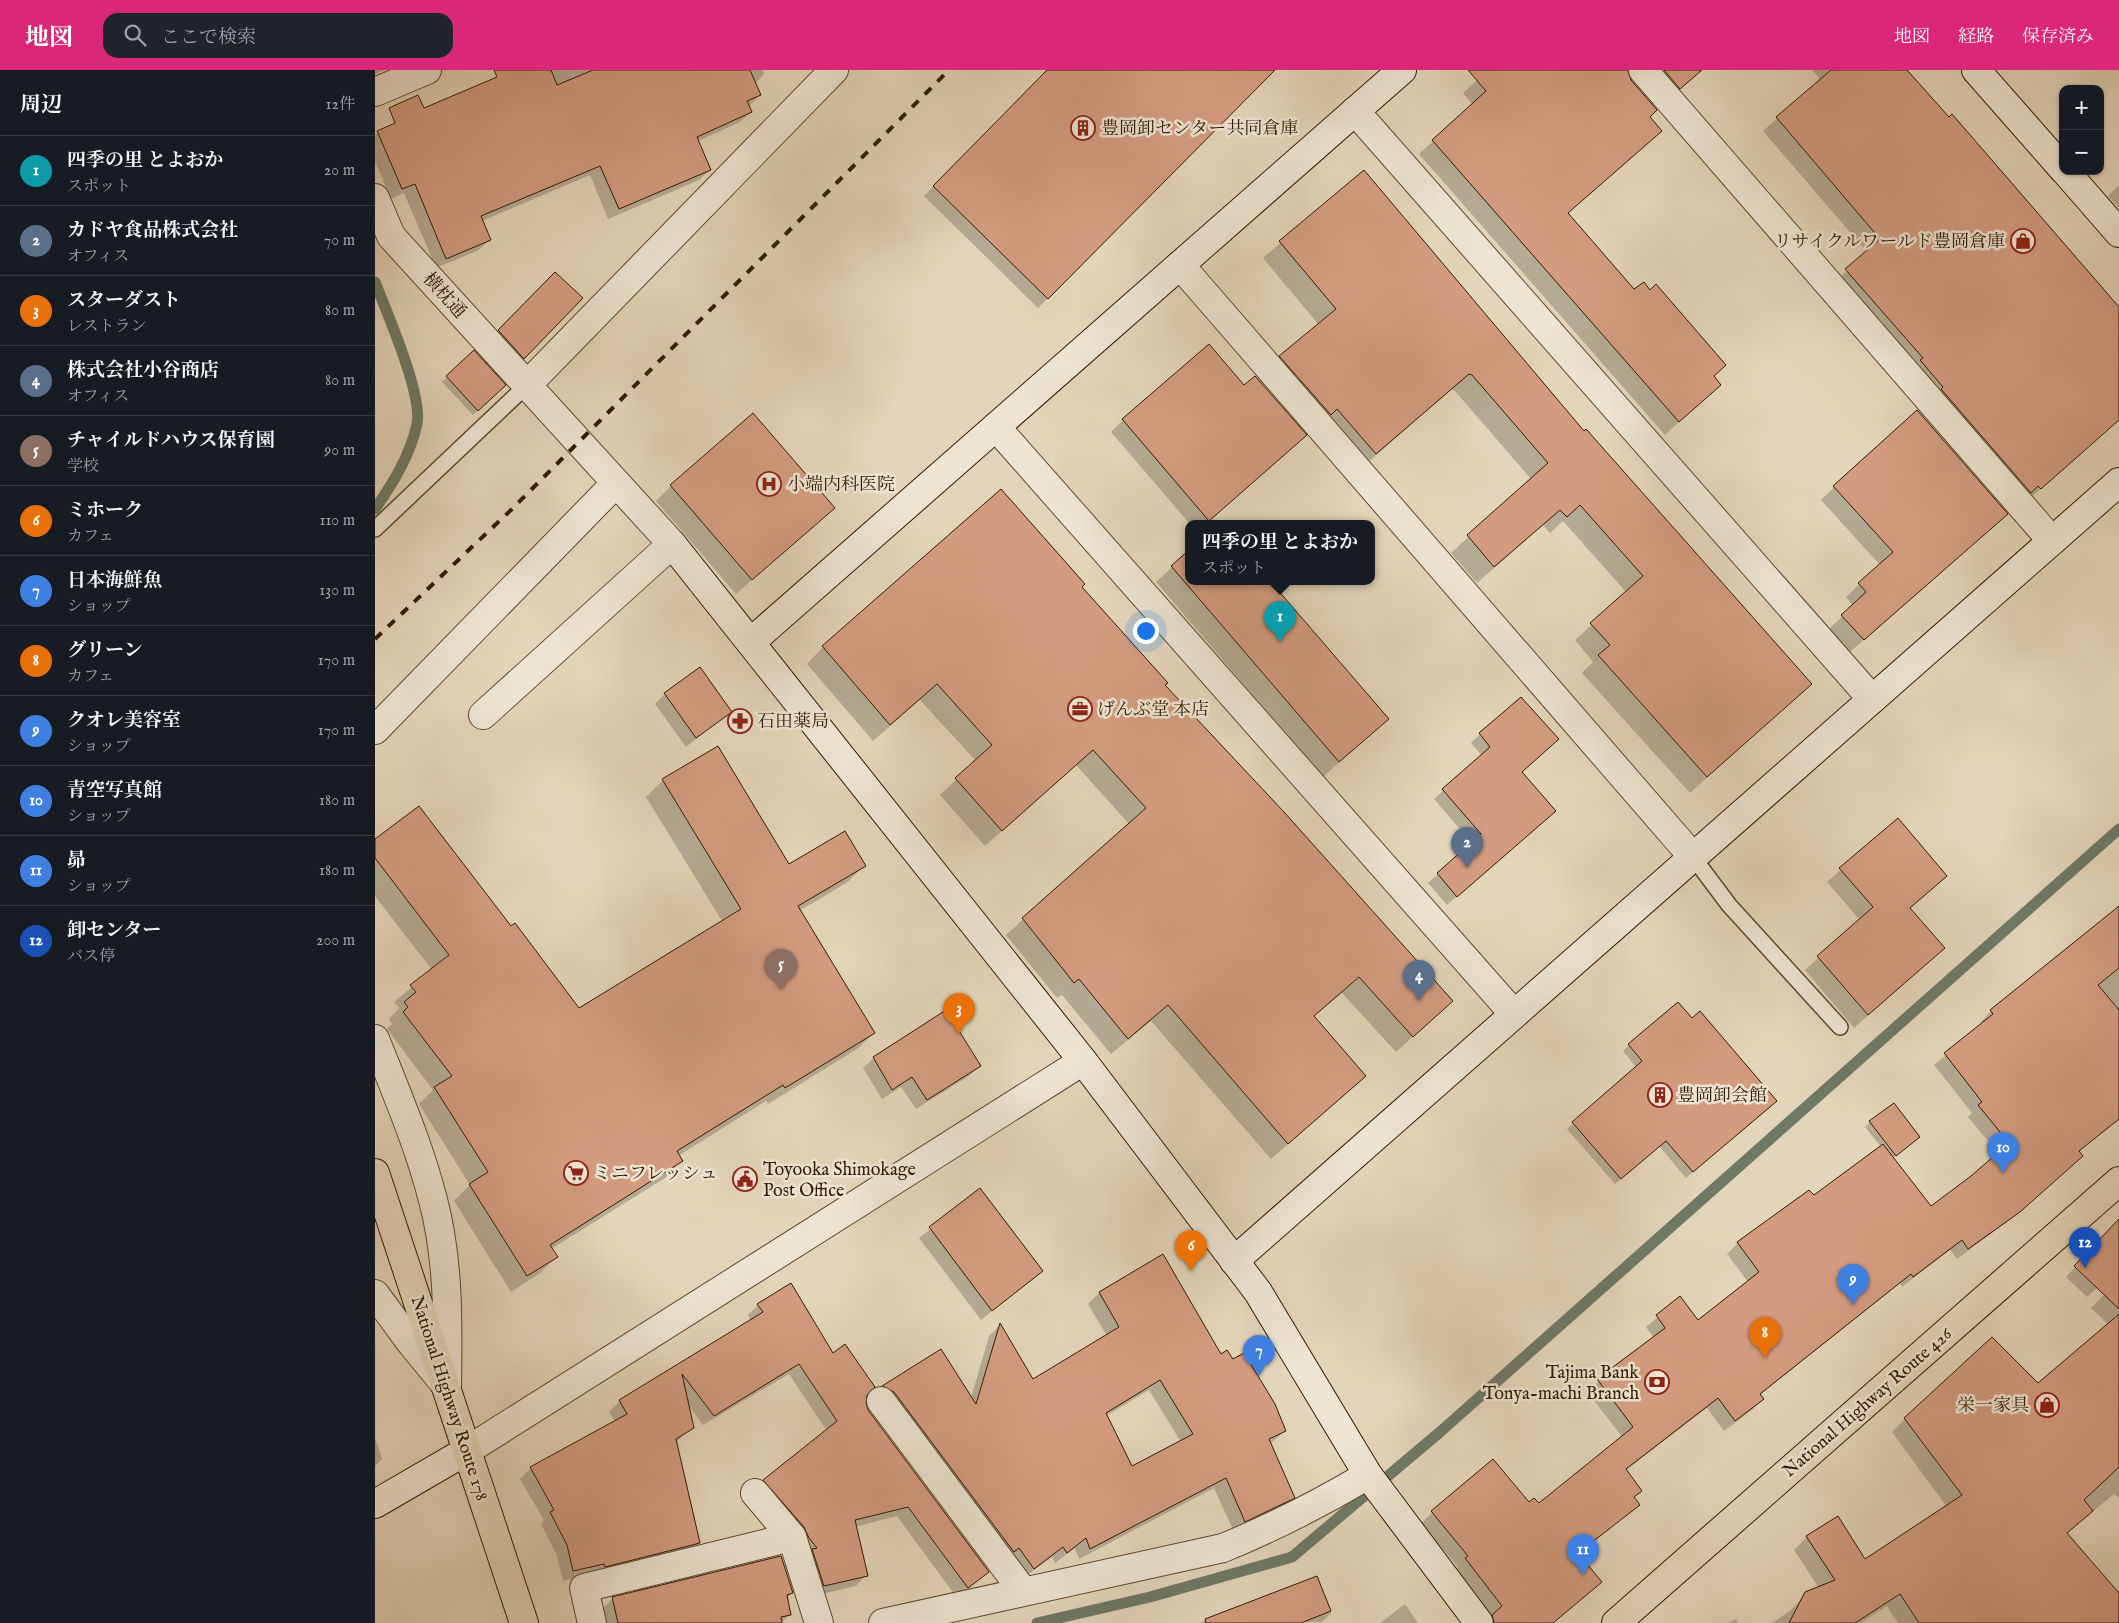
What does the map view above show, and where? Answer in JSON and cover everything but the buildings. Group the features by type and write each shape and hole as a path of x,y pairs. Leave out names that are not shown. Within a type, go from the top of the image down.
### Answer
{"highway":[{"name":"National Highway Route 178","path":"375,1173 524,1623"},
{"name":"National Highway Route 426","path":"1616,1623 2119,1181"}],"street":[{"path":"375,92 427,70"},
{"path":"751,642 1402,70"},
{"path":"1643,70 2052,541"},
{"path":"1981,72 2059,164"},
{"path":"527,385 823,75"},
{"path":"1355,111 1872,699"},
{"path":"2068,175 2119,233"},
{"name":"横枕通","path":"375,198 391,236 672,544 1083,1061 1258,1292 1368,1475 1479,1623"},
{"path":"1180,265 1693,857"},
{"path":"996,427 1514,1014"},
{"path":"1234,1261 2119,482"},
{"path":"375,730 615,483"},
{"path":"483,715 672,544"},
{"path":"375,1039 417,1149 434,1202 446,1292 448,1332 447,1386"},
{"path":"375,1504 468,1450 1083,1061"},
{"path":"375,1294 411,1343 447,1386"},
{"path":"881,1401 1023,1591"},
{"path":"883,1623 1223,1548 1312,1508 1368,1475"},
{"path":"755,1493 792,1537 819,1623"},
{"path":"592,1623 584,1588 792,1537"}],"lane":[{"path":"375,529 527,385"},
{"path":"1693,857 1729,905 1840,1027"}],"waterway":[{"path":"375,282 410,374 417,411 417,424 410,447 394,479 375,509"},
{"path":"1037,1623 1150,1597 1292,1557 1440,1432 2119,829"}],"railway":[{"path":"375,639 512,509 949,70"}],"place":[{"name":"豊岡卸センター共同倉庫","path":"1083,128"},
{"name":"リサイクルワールド豊岡倉庫","path":"2023,241"},
{"name":"小端内科医院","path":"769,484"},
{"name":"四季の里 とよおか","path":"1280,642"},
{"name":"げんぶ堂 本店","path":"1080,709"},
{"name":"石田薬局","path":"740,721"},
{"name":"カドヤ食品株式会社","path":"1467,868"},
{"name":"チャイルドハウス保育園","path":"781,990"},
{"name":"株式会社小谷商店","path":"1419,1001"},
{"name":"スターダスト","path":"959,1034"},
{"name":"豊岡卸会館","path":"1660,1095"},
{"name":"ミニフレッシュ","path":"576,1173"},
{"name":"青空写真館","path":"2003,1173"},
{"name":"Toyooka Shimokage Post Office","path":"745,1179"},
{"name":"卸センター","path":"2085,1268"},
{"name":"ミホーク","path":"1191,1271"},
{"name":"クオレ美容室","path":"1853,1305"},
{"name":"グリーン","path":"1765,1358"},
{"name":"日本海鮮魚","path":"1259,1376"},
{"name":"Tajima Bank Tonya-machi Branch","path":"1657,1382"},
{"name":"栄一家具","path":"2047,1405"},
{"name":"昴","path":"1583,1575"}]}
